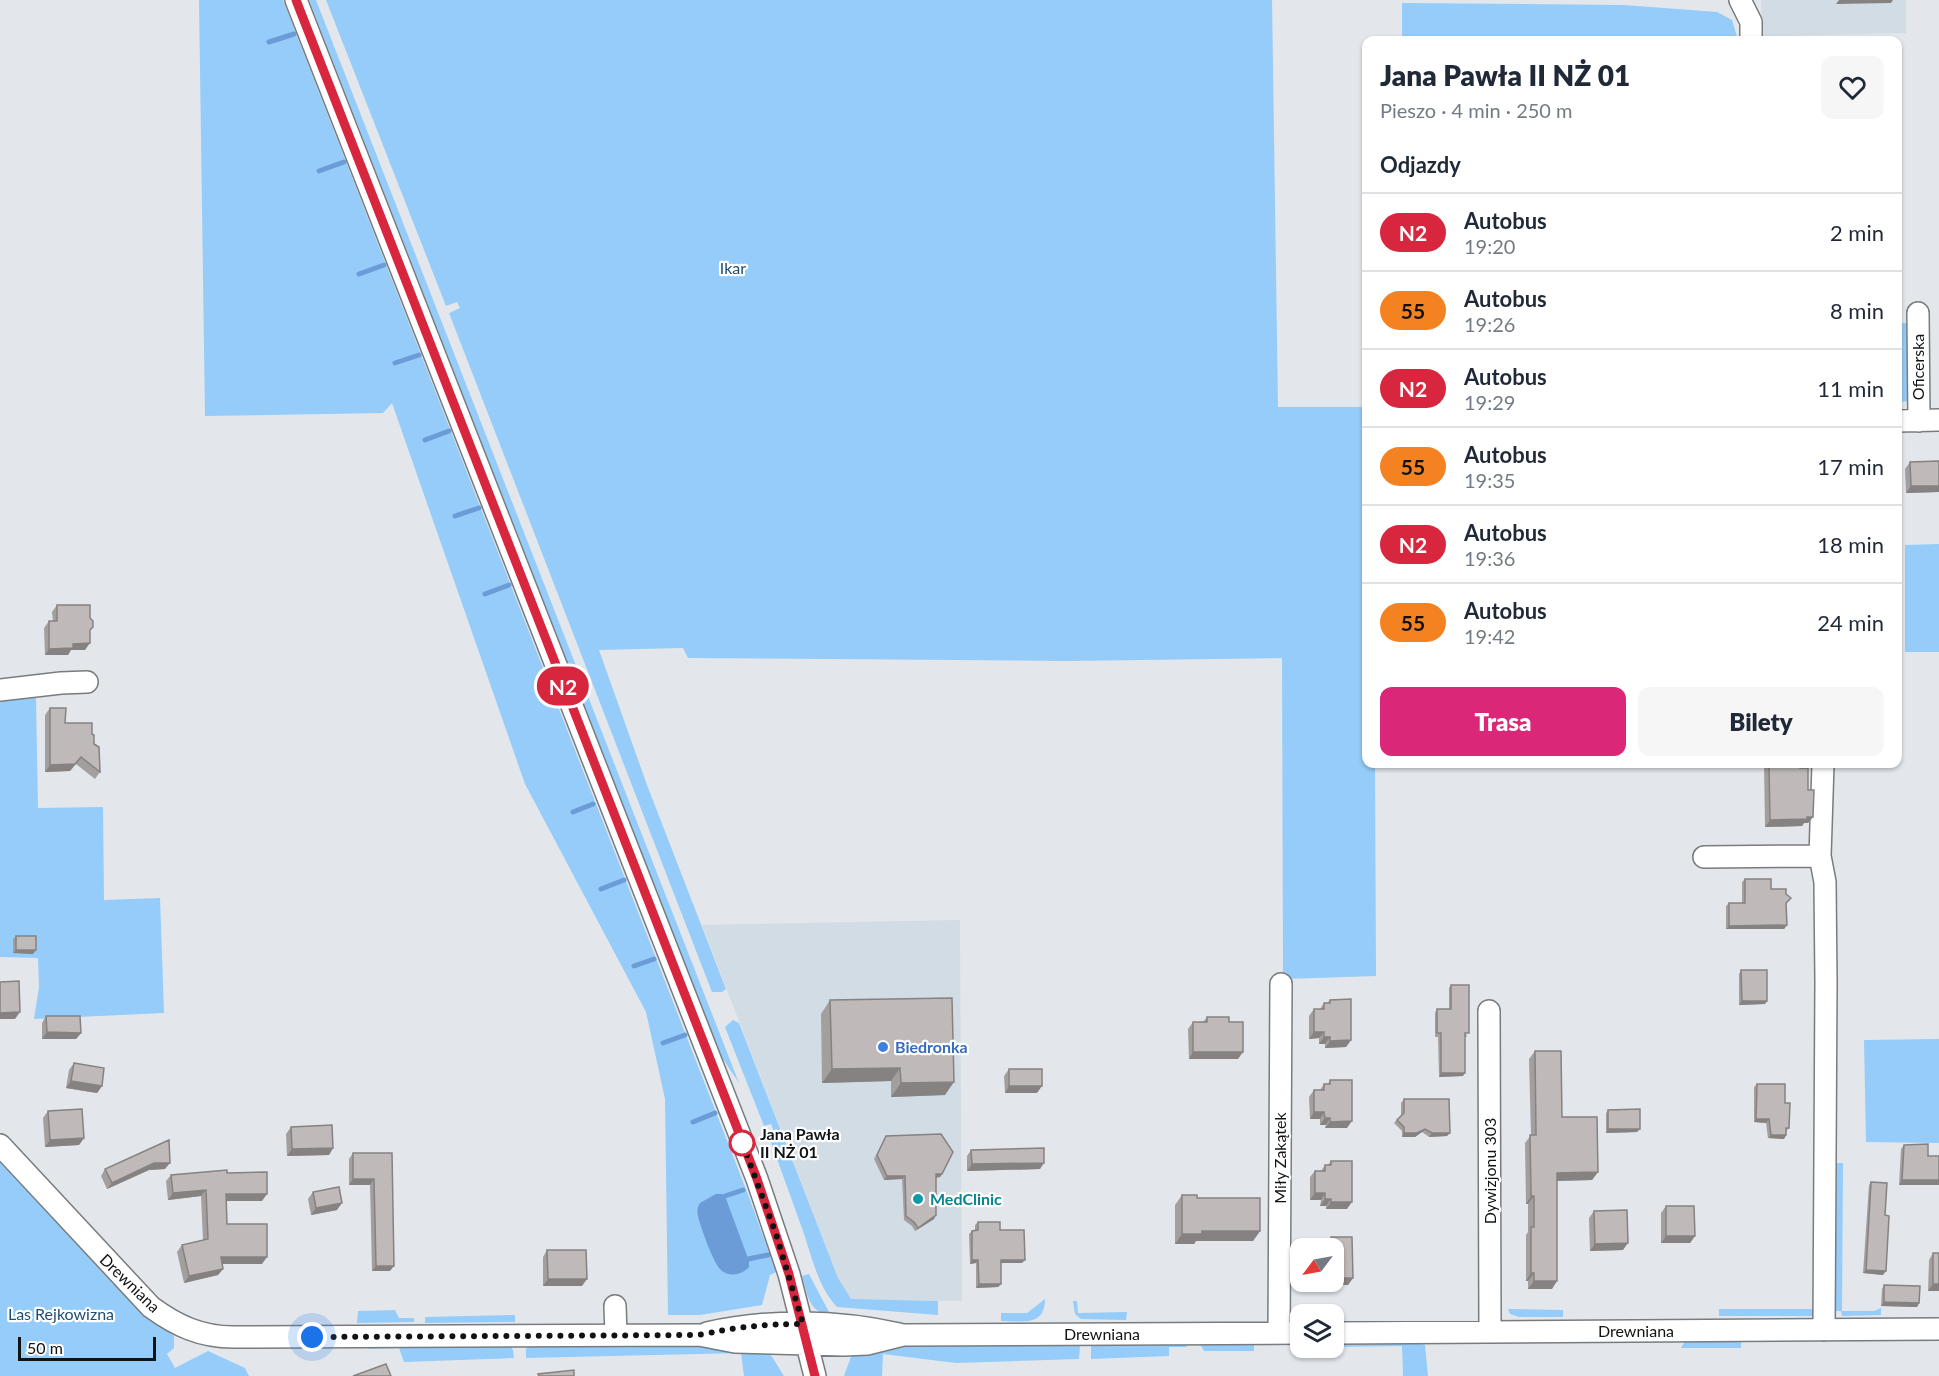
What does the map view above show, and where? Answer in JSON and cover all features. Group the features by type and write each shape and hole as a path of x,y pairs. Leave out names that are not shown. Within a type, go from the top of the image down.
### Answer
{"street":[{"path":"296,0 757,1179 789,1274 815,1376"},
{"path":"1740,0 1751,22 1751,36"},
{"name":"Oficerska","path":"1918,313 1929,420"},
{"path":"1902,421 1929,420"},
{"path":"0,690 87,682"},
{"path":"1823,768 1820,856 1825,882 1826,982 1824,1330"},
{"path":"1704,857 1820,856"},
{"name":"Miły Zakątek","path":"1279,1333 1281,984"},
{"name":"Dywizjonu 303","path":"1489,1011 1490,1331"},
{"name":"Drewniana","path":"0,1145 151,1307 166,1318 199,1334 233,1337 699,1335 736,1327 768,1324 806,1335 867,1327 903,1335 1290,1333"},
{"path":"615,1306 616,1335"},
{"name":"Drewniana","path":"1344,1333 1939,1329"}],"shaded area":[{"path":"1761,0 1906,0 1906,33 1762,36"},
{"path":"960,920 962,1301 851,1300 838,1278 702,925"},
{"path":"716,1194 725,1196 749,1261 749,1267 739,1274 727,1274 717,1266 699,1221 698,1206"}],"green space":[{"path":"199,0 283,0 749,1197 776,1272 770,1275 762,1305 700,1315 668,1315 665,1099 646,1012 525,784 392,403 383,413 205,416"},
{"path":"309,0 316,0 739,1083 721,1056"},
{"name":"Ikar","path":"326,0 1272,0 1278,407 1362,407 1362,768 1375,768 1376,976 1283,979 1282,658 1066,661 688,658 683,648 599,650 647,785 726,989 722,992 712,992 449,313 460,308 457,302 446,306"},
{"path":"1402,3 1624,5 1717,12 1732,20 1737,36 1402,36"},
{"path":"1902,323 1909,323 1910,401 1902,402"},
{"path":"1939,544 1939,652 1905,652 1905,545"},
{"path":"36,698 38,808 103,807 104,900 160,898 164,1013 34,1019 39,987 38,958 0,957 0,699"},
{"path":"733,1020 739,1023 838,1278 851,1299 938,1301 938,1315 837,1307 830,1299 816,1271 770,1140 776,1137 771,1124 764,1126 725,1027"},
{"path":"1939,1039 1939,1143 1866,1142 1864,1040"},
{"name":"Las Rejkowizna","path":"0,1157 153,1320 174,1336 174,1348 167,1354 175,1368 208,1351 245,1368 249,1376 0,1376"},
{"path":"1835,1163 1843,1163 1842,1311 1874,1311 1881,1308 1881,1315 1842,1316 1841,1311 1834,1311"},
{"path":"809,1274 831,1316 823,1314 810,1302 802,1276"},
{"path":"1045,1299 1044,1308 1037,1318 1024,1321 1001,1321 1001,1313 1027,1313"},
{"path":"1073,1301 1077,1301 1078,1313 1127,1312 1126,1320 1081,1319 1075,1314"},
{"path":"1508,1309 1563,1310 1563,1317 1519,1317 1510,1314"},
{"path":"1719,1309 1819,1309 1819,1316 1719,1316"},
{"path":"395,1310 399,1318 414,1318 414,1322 357,1323 358,1311"},
{"path":"515,1315 515,1322 425,1323 425,1317"},
{"path":"1736,1338 1741,1342 1741,1348 1681,1348 1686,1339"},
{"path":"1412,1340 1425,1345 1428,1376 1403,1376 1402,1346 1344,1347 1344,1342"},
{"path":"1183,1341 1187,1347 1169,1347 1169,1356 1091,1359 1091,1346 1096,1342"},
{"path":"1254,1341 1254,1351 1204,1351 1200,1344"},
{"path":"1076,1342 1080,1346 1079,1359 956,1363 883,1354 882,1376 844,1376 852,1354 964,1343"},
{"path":"509,1344 514,1358 404,1362 399,1348 368,1349 372,1345"},
{"path":"530,1344 698,1346 769,1352 784,1376 744,1376 741,1353 526,1358 526,1349"}],"building":[{"path":"1939,461 1939,486 1911,486 1910,462"},
{"path":"57,605 90,605 93,627 90,630 90,643 73,644 73,648 49,649 49,621 57,621"},
{"path":"50,708 66,708 65,723 92,723 94,744 99,747 100,772 81,757 75,764 50,765"},
{"path":"1769,768 1808,768 1808,790 1814,790 1813,817 1770,820"},
{"path":"1745,879 1771,879 1771,889 1786,889 1786,894 1791,898 1786,903 1787,925 1729,926 1729,903 1745,903"},
{"path":"16,936 36,936 36,950 16,950"},
{"path":"1741,970 1767,970 1767,1001 1742,1001"},
{"path":"19,981 20,1012 0,1013 0,982"},
{"path":"1451,985 1469,985 1469,1033 1465,1033 1465,1073 1441,1073 1441,1033 1437,1033 1437,1009 1451,1009"},
{"name":"Biedronka","path":"952,998 954,1082 901,1083 900,1068 832,1069 830,1000"},
{"path":"1351,999 1351,1040 1330,1041 1330,1037 1324,1037 1324,1032 1314,1032 1314,1009 1324,1009 1324,1003 1330,1003 1330,1000"},
{"path":"46,1016 80,1016 81,1033 47,1032"},
{"path":"1207,1017 1229,1017 1229,1022 1243,1022 1243,1052 1193,1052 1193,1022 1207,1022"},
{"path":"1535,1051 1561,1051 1562,1117 1597,1117 1598,1172 1557,1173 1557,1281 1534,1281 1534,1273 1531,1273 1534,1196 1531,1196 1530,1135 1536,1135"},
{"path":"74,1063 104,1068 102,1086 71,1081"},
{"path":"1009,1069 1042,1069 1042,1086 1009,1086"},
{"path":"1330,1080 1352,1080 1352,1121 1330,1122 1330,1118 1325,1118 1324,1112 1314,1112 1314,1090 1324,1090 1324,1084 1330,1084"},
{"path":"1757,1084 1785,1084 1785,1103 1790,1103 1789,1128 1786,1128 1786,1135 1771,1135 1769,1119 1756,1119"},
{"path":"1404,1099 1449,1099 1450,1133 1432,1133 1425,1129 1417,1133 1404,1133 1404,1127 1397,1120 1404,1113"},
{"path":"82,1109 84,1138 50,1140 48,1111"},
{"path":"1640,1109 1640,1129 1608,1129 1608,1110"},
{"path":"332,1125 333,1148 292,1149 291,1127"},
{"name":"MedClinic","path":"941,1134 953,1152 942,1174 936,1174 936,1215 918,1228 906,1216 905,1176 887,1176 877,1155 886,1136"},
{"path":"169,1140 170,1163 154,1163 112,1183 105,1169"},
{"path":"1928,1144 1928,1156 1939,1156 1939,1180 1902,1180 1904,1145"},
{"path":"1044,1148 1044,1163 972,1164 971,1150"},
{"path":"353,1153 392,1153 394,1266 376,1266 374,1179 353,1179"},
{"path":"1331,1161 1352,1161 1352,1202 1331,1202 1331,1199 1325,1199 1325,1193 1315,1193 1315,1171 1325,1171 1325,1165 1331,1165"},
{"path":"227,1170 227,1173 267,1172 267,1194 226,1194 227,1224 267,1224 267,1257 221,1257 223,1269 189,1276 182,1245 208,1239 206,1190 173,1193 171,1175"},
{"path":"1871,1182 1887,1183 1885,1215 1889,1216 1886,1271 1866,1270"},
{"path":"339,1187 342,1203 316,1208 313,1192"},
{"path":"1182,1195 1197,1195 1197,1198 1260,1198 1260,1231 1202,1231 1202,1234 1182,1234"},
{"path":"1666,1206 1694,1206 1695,1236 1666,1236"},
{"path":"1627,1210 1628,1243 1595,1244 1594,1211"},
{"path":"978,1222 1000,1222 1000,1230 1024,1230 1025,1260 1001,1260 1001,1284 979,1284 978,1260 972,1260 972,1231 978,1230"},
{"path":"1352,1237 1353,1278 1344,1278 1344,1238 1331,1238"},
{"path":"547,1250 586,1250 587,1279 548,1279"},
{"path":"1933,1253 1939,1253 1939,1284 1933,1284"},
{"path":"1884,1285 1920,1286 1919,1303 1884,1302"},
{"path":"386,1364 391,1376 353,1376"},
{"path":"574,1370 574,1376 539,1376 538,1374"}],"waterway":[{"path":"269,42 294,34"},
{"path":"319,171 344,162"},
{"path":"359,274 384,265"},
{"path":"395,363 419,355"},
{"path":"425,440 449,431"},
{"path":"455,516 479,508"},
{"path":"485,594 509,585"},
{"path":"573,812 593,804"},
{"path":"601,889 624,880"},
{"path":"634,966 654,959"},
{"path":"663,1043 685,1035"},
{"path":"693,1122 715,1113"},
{"path":"725,1196 743,1190"},
{"path":"748,1259 768,1255"}],"bus line":[{"name":"N2","path":"296,0 757,1179 789,1274 815,1376"}],"place":[{"name":"Biedronka","path":"883,1047"},
{"name":"Jana Pawła II NŻ 01","path":"742,1143"},
{"name":"MedClinic","path":"918,1199"}],"route":[{"path":"312,1337 699,1335 736,1327 803,1324 776,1234 741,1139 742,1143"}]}
